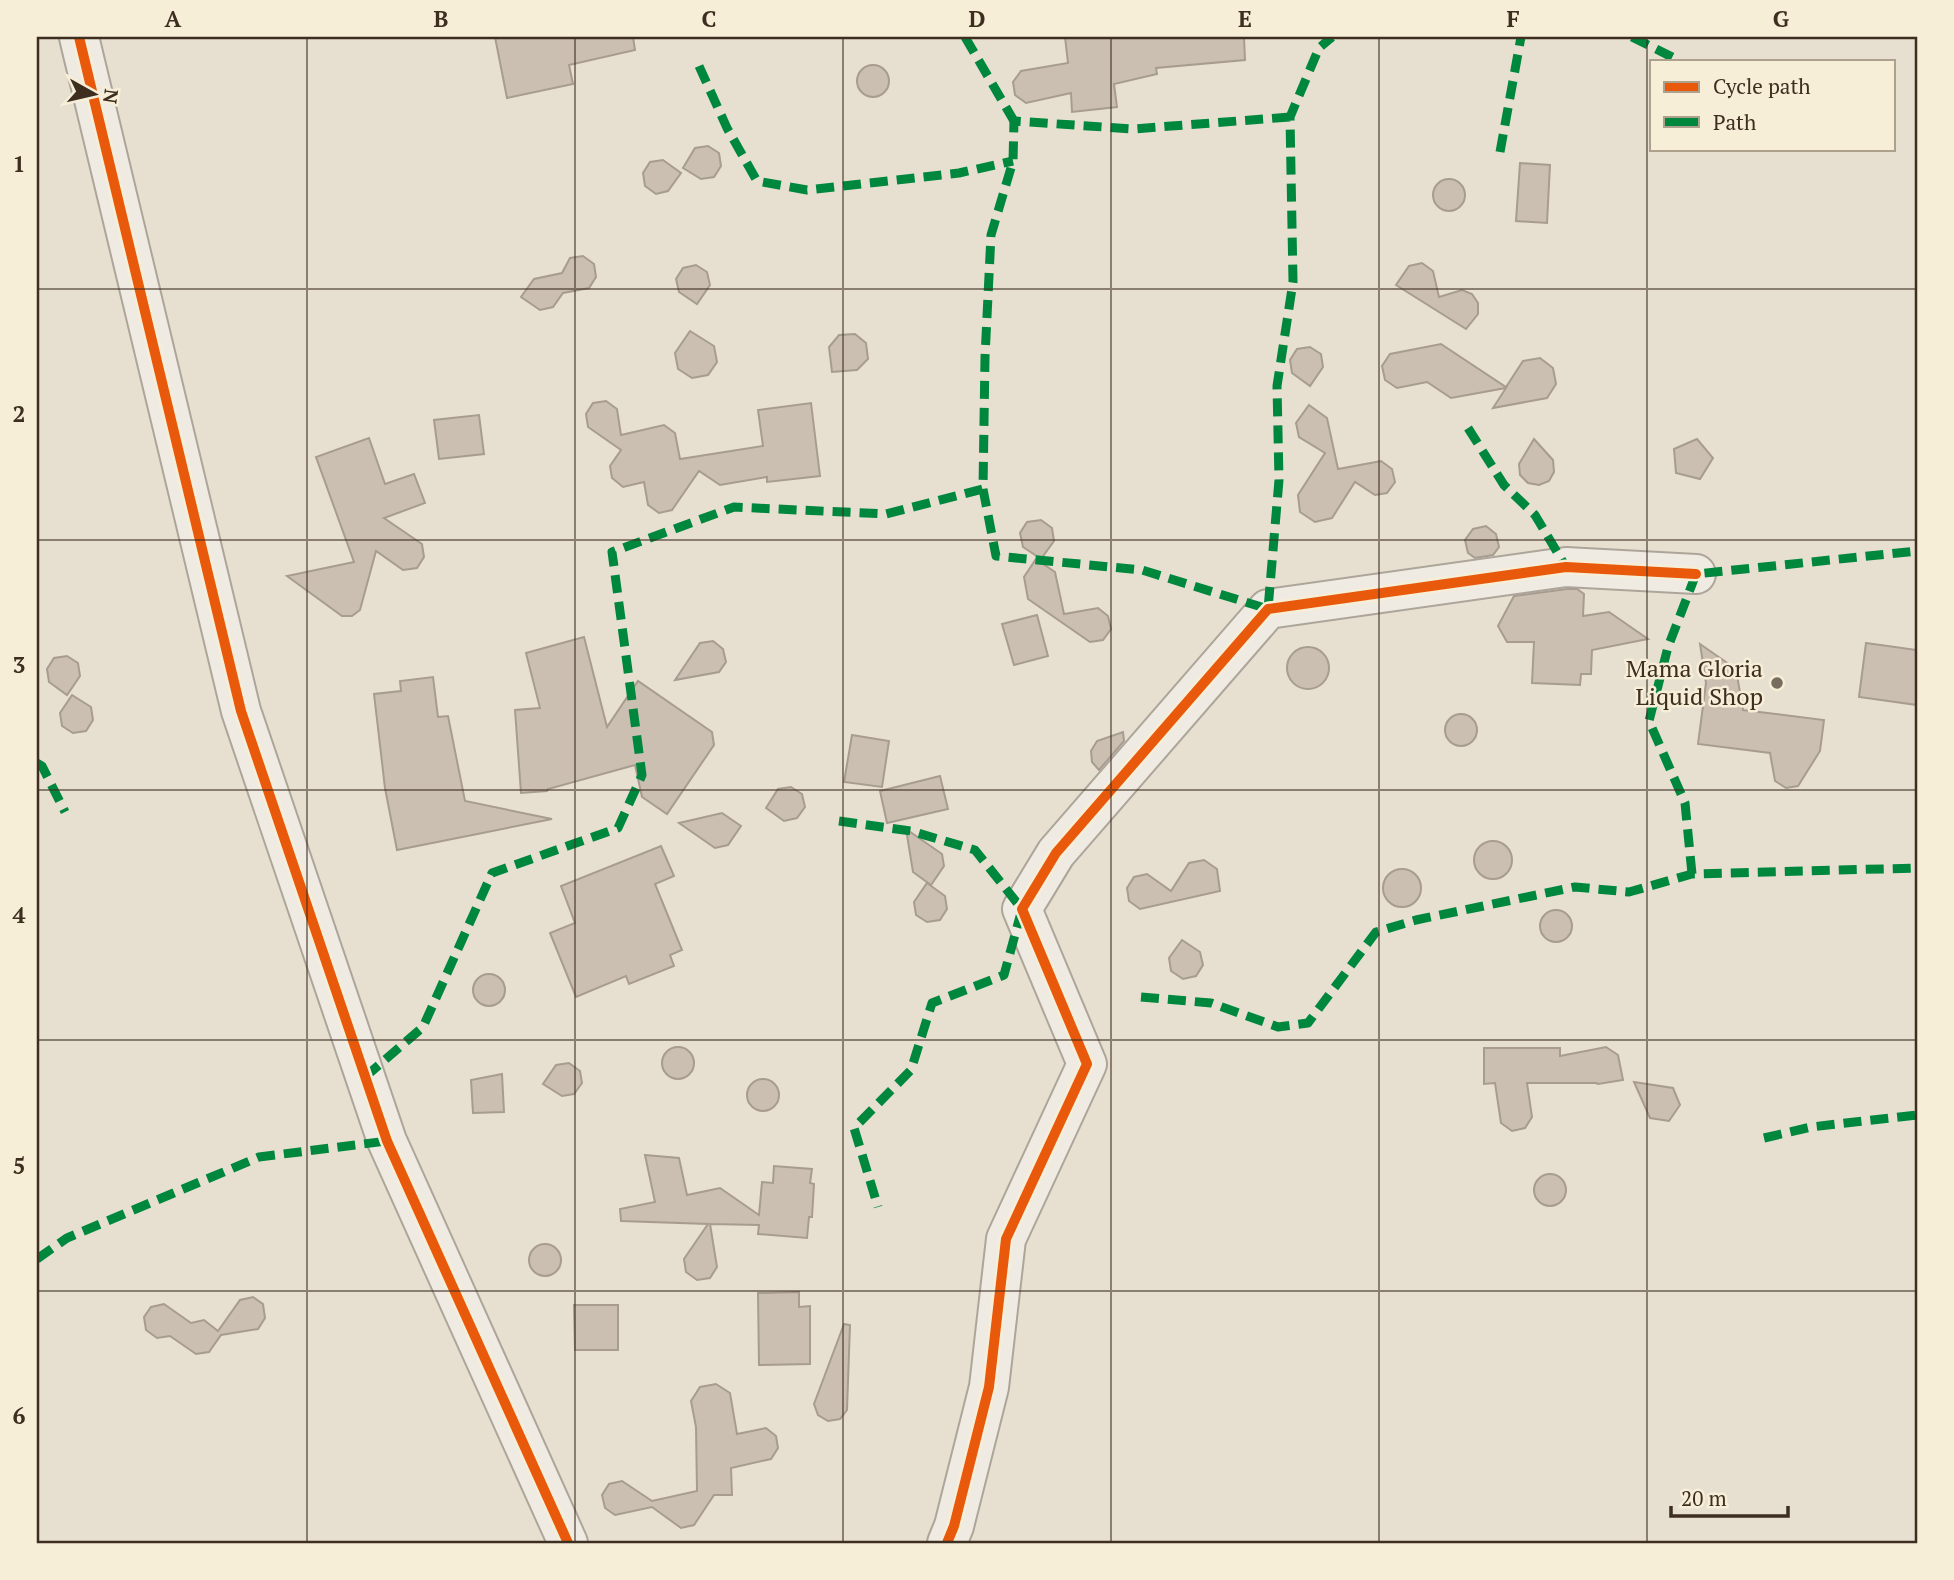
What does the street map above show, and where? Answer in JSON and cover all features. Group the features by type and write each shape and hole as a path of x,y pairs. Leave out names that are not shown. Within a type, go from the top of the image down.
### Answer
{"street":[{"path":"79,37 241,711 387,1141 568,1543"},
{"path":"947,1543 954,1526 989,1387 1006,1239 1087,1064 1022,909 1056,853 1268,609 1566,567 1696,574"}],"building":[{"path":"495,37 633,37 635,50 569,65 573,84 507,98"},
{"path":"1065,37 1244,37 1245,60 1156,68 1157,74 1114,84 1117,107 1072,112 1071,93 1026,103 1015,95 1013,82 1021,71 1068,63"},
{"path":"873,65 885,69 889,81 885,93 873,97 861,93 857,81 861,69"},
{"path":"708,146 719,153 721,166 714,177 701,179 683,168 695,148"},
{"path":"663,160 681,173 668,191 656,194 645,186 643,173 650,162"},
{"path":"1520,163 1550,165 1547,223 1516,221"},
{"path":"1449,179 1461,183 1465,195 1461,207 1449,211 1437,207 1433,195 1437,183"},
{"path":"583,256 594,264 596,277 589,288 563,293 553,307 540,310 521,297 534,279 562,273 570,258"},
{"path":"1422,263 1433,271 1439,297 1462,290 1472,294 1478,303 1478,314 1466,329 1396,285 1409,266"},
{"path":"696,265 707,272 710,285 697,304 679,292 676,279 683,268"},
{"path":"690,331 714,346 717,362 708,375 692,378 678,369 675,353"},
{"path":"855,334 866,343 868,359 857,370 832,372 829,347 839,335"},
{"path":"1441,344 1506,387 1523,361 1540,358 1553,368 1556,384 1547,398 1493,408 1506,388 1451,398 1427,382 1397,388 1385,380 1382,366 1390,354"},
{"path":"1310,347 1321,354 1323,367 1310,386 1292,373 1290,360 1297,349"},
{"path":"606,401 617,409 621,435 664,425 675,433 680,459 763,446 758,410 811,403 820,476 767,482 767,477 720,485 699,471 672,510 659,513 648,505 644,482 623,487 612,478 610,466 621,450 588,427 586,414 593,403"},
{"path":"1309,405 1327,418 1338,469 1381,461 1392,469 1395,482 1387,493 1375,495 1355,482 1332,518 1315,522 1300,512 1298,495 1325,453 1299,437 1296,423"},
{"path":"479,415 484,454 439,459 434,420"},
{"path":"369,438 385,484 414,474 425,503 384,518 422,544 424,557 417,568 403,570 376,551 360,610 352,616 342,616 287,576 354,562 316,457"},
{"path":"1534,439 1553,460 1554,472 1549,481 1539,485 1528,483 1520,475 1519,464"},
{"path":"1697,439 1713,458 1700,479 1676,473 1674,449"},
{"path":"1041,520 1052,528 1054,541 1041,559 1023,547 1020,533 1027,522"},
{"path":"1486,526 1496,534 1499,547 1493,555 1475,558 1468,553 1465,540 1473,529"},
{"path":"1036,559 1055,572 1064,614 1098,608 1108,616 1111,629 1103,640 1090,642 1028,599 1024,577"},
{"path":"1577,589 1584,594 1583,616 1609,612 1648,639 1592,650 1591,674 1581,674 1580,685 1532,683 1534,642 1507,642 1498,626 1514,596"},
{"path":"1037,615 1048,656 1014,665 1002,624"},
{"path":"584,637 607,727 638,681 712,732 714,745 667,814 642,797 635,765 547,791 521,793 515,710 540,708 526,653"},
{"path":"713,641 723,649 726,662 719,672 675,680 700,643"},
{"path":"1866,643 1917,650 1917,705 1859,697"},
{"path":"1700,644 1736,669 1743,710 1824,720 1820,751 1798,786 1786,788 1775,781 1770,753 1698,744 1706,683"},
{"path":"1308,647 1323,653 1329,668 1323,683 1308,689 1293,683 1287,668 1293,653"},
{"path":"67,656 78,663 80,676 67,695 49,682 47,669 54,658"},
{"path":"433,677 438,717 448,716 465,801 552,819 397,850 385,788 374,694 401,691 400,681"},
{"path":"72,695 91,707 93,720 86,731 73,733 62,726 60,713"},
{"path":"1461,714 1473,718 1477,730 1473,742 1461,746 1449,742 1445,730 1449,718"},
{"path":"1123,732 1124,741 1099,770 1092,762 1091,751 1097,741"},
{"path":"852,735 889,741 882,787 844,782"},
{"path":"940,776 948,809 887,823 880,791"},
{"path":"791,787 802,794 805,807 797,818 784,821 766,808 778,789"},
{"path":"722,813 741,826 728,845 715,848 679,823"},
{"path":"906,829 942,854 944,866 931,885 913,872"},
{"path":"1493,841 1506,847 1512,860 1506,873 1493,879 1480,873 1474,860 1480,847"},
{"path":"661,846 674,876 655,884 682,950 670,955 674,966 629,984 626,976 576,997 550,933 575,923 561,886"},
{"path":"1204,860 1217,869 1220,891 1140,909 1129,901 1127,888 1134,877 1147,874 1171,891 1189,863"},
{"path":"1402,869 1415,875 1421,888 1415,901 1402,907 1389,901 1383,888 1389,875"},
{"path":"927,883 945,896 947,909 940,920 927,922 916,915 914,902"},
{"path":"1556,910 1568,914 1572,926 1568,938 1556,942 1544,938 1540,926 1544,914"},
{"path":"1182,940 1200,952 1203,965 1196,976 1183,979 1171,971 1169,958"},
{"path":"489,974 501,978 505,990 501,1002 489,1006 477,1002 473,990 477,978"},
{"path":"678,1047 690,1051 694,1063 690,1075 678,1079 666,1075 662,1063 666,1051"},
{"path":"1606,1047 1618,1055 1623,1080 1598,1084 1527,1083 1532,1117 1525,1128 1512,1131 1501,1123 1495,1083 1484,1084 1484,1048 1560,1048 1560,1056"},
{"path":"569,1063 580,1071 582,1083 574,1094 562,1096 543,1084 556,1065"},
{"path":"502,1074 504,1112 473,1113 471,1080"},
{"path":"763,1079 775,1083 779,1095 775,1107 763,1111 751,1107 747,1095 751,1083"},
{"path":"1634,1082 1673,1088 1680,1105 1669,1121 1650,1118"},
{"path":"645,1155 679,1158 687,1195 720,1188 759,1215 762,1182 773,1183 774,1166 812,1169 812,1217 809,1217 807,1238 758,1234 759,1225 710,1224 717,1267 710,1278 697,1280 686,1272 684,1259 708,1224 621,1221 620,1209 655,1202"},
{"path":"1550,1174 1562,1178 1566,1190 1562,1202 1550,1206 1538,1202 1534,1190 1538,1178"},
{"path":"545,1244 557,1248 561,1260 557,1272 545,1276 533,1272 529,1260 533,1248"},
{"path":"799,1292 799,1307 810,1306 810,1364 759,1365 758,1293"},
{"path":"253,1297 263,1304 265,1318 258,1329 221,1335 209,1352 196,1354 170,1336 157,1338 146,1330 144,1317 151,1307 164,1304 191,1323 204,1320 218,1331 240,1300"},
{"path":"574,1305 618,1305 618,1350 575,1350"},
{"path":"844,1324 850,1325 847,1410 840,1419 828,1421 818,1415 814,1404"},
{"path":"716,1384 730,1393 737,1434 766,1428 776,1436 778,1448 771,1459 731,1468 732,1495 714,1495 694,1525 681,1528 652,1507 615,1515 605,1508 602,1495 609,1484 622,1481 652,1501 697,1491 696,1427 691,1401 700,1387"}],"marked path":[{"path":"965,37 1014,121"},
{"path":"1290,117 1133,129 1014,121 1013,161 991,235 985,357 983,489 996,556 1142,570 1268,609 1279,480 1277,386 1293,282 1290,117 1319,48 1332,37"},
{"path":"1500,152 1521,37"},
{"path":"1632,37 1678,60"},
{"path":"699,66 727,128 757,181 807,190 959,173 1013,161"},
{"path":"1468,428 1504,485 1535,515 1566,567"},
{"path":"365,1077 423,1027 492,873 618,828 642,775 612,552 734,507 886,514 983,489"},
{"path":"1692,874 1685,803 1649,721 1668,647 1696,574 1917,551"},
{"path":"37,763 42,766 65,812"},
{"path":"839,821 911,831 975,850 1022,909 1004,975 932,1003 911,1070 854,1128 878,1207"},
{"path":"1141,997 1211,1003 1278,1027 1308,1023 1376,932 1416,920 1575,887 1629,892 1692,874 1917,868"},
{"path":"1764,1138 1811,1127 1917,1115"},
{"path":"37,1259 67,1238 259,1157 387,1141"}],"cycle path":[{"path":"79,37 241,711 387,1141 568,1543"},
{"path":"947,1543 954,1526 989,1387 1006,1239 1087,1064 1022,909 1056,853 1268,609 1566,567 1696,574"}],"place":[{"name":"Mama Gloria Liquid Shop","path":"1777,683"}]}
